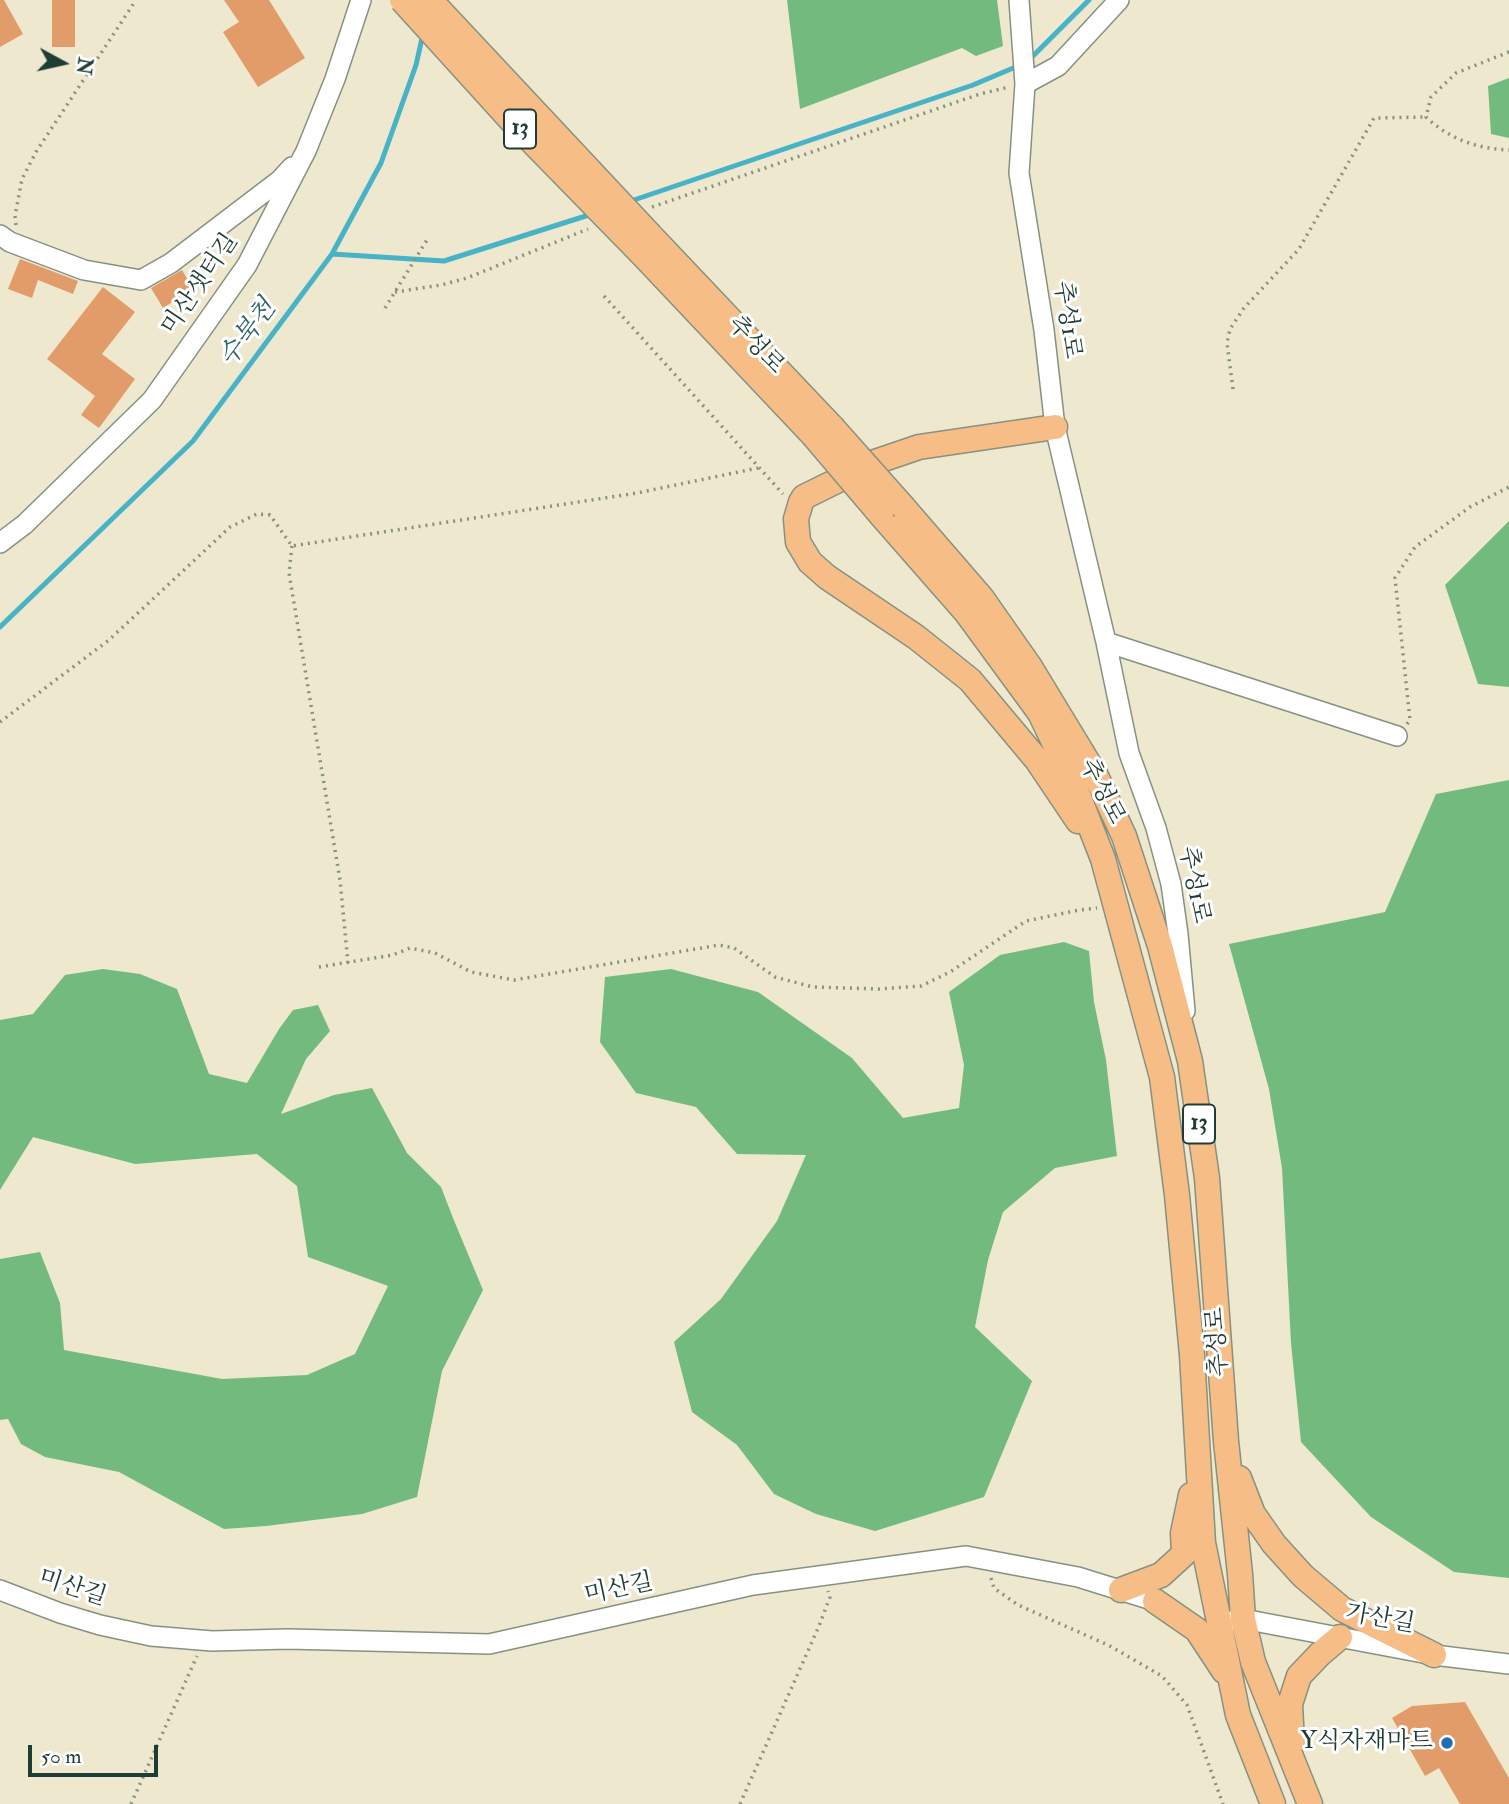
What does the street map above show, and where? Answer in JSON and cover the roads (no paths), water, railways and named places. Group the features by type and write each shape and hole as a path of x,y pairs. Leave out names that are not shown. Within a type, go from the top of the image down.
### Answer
{"main road":[{"name":"추성로","path":"402,0 510,119 645,244"},
{"name":"추성로","path":"430,0 645,244 822,431 892,512 1040,713 1073,782 1103,859 1162,1077 1180,1221 1192,1355 1203,1543 1238,1715 1273,1804"},
{"path":"1055,427 919,447 875,462 804,497 796,519 798,542 810,562 837,584 916,637 970,680 1037,760 1103,859"},
{"name":"추성로","path":"892,512 981,597 1030,667 1095,774 1124,836 1160,946 1189,1061 1207,1178 1226,1441 1243,1619 1253,1662 1310,1804"},
{"path":"1226,1441 1253,1514 1274,1544 1303,1576 1342,1609 1434,1655"},
{"path":"1121,1590 1161,1575 1184,1554 1183,1533 1198,1460"},
{"path":"1154,1601 1197,1630 1230,1681"},
{"path":"1293,1761 1290,1704 1299,1676 1340,1637"}],"street":[{"name":"미산샛터길","path":"0,543 25,524 152,400 247,265 306,151 335,79 360,0"},
{"name":"추성1로","path":"1018,0 1024,78 1019,173 1044,330 1055,427 1107,642 1129,753 1156,828 1171,884 1189,1061"},
{"path":"1024,78 1058,66 1119,0"},
{"path":"8,240 84,270 141,280 171,263 279,180 306,151"},
{"path":"1107,642 1397,736"},
{"name":"미산길","path":"0,1590 60,1613 151,1636 212,1641 288,1639 489,1644 753,1586 966,1556 1078,1577 1154,1601 1210,1623 1243,1619"},
{"name":"가산길","path":"1243,1619 1434,1655 1509,1664"}],"waterway":[{"path":"1027,62 1089,0"},
{"name":"수북천","path":"0,627 193,441 332,254 381,163 416,65 423,34"},
{"path":"628,202 973,85 1018,66"},
{"path":"332,254 444,261 592,214"}],"place":[{"name":"Y식자재마트","path":"1447,1743"}]}
